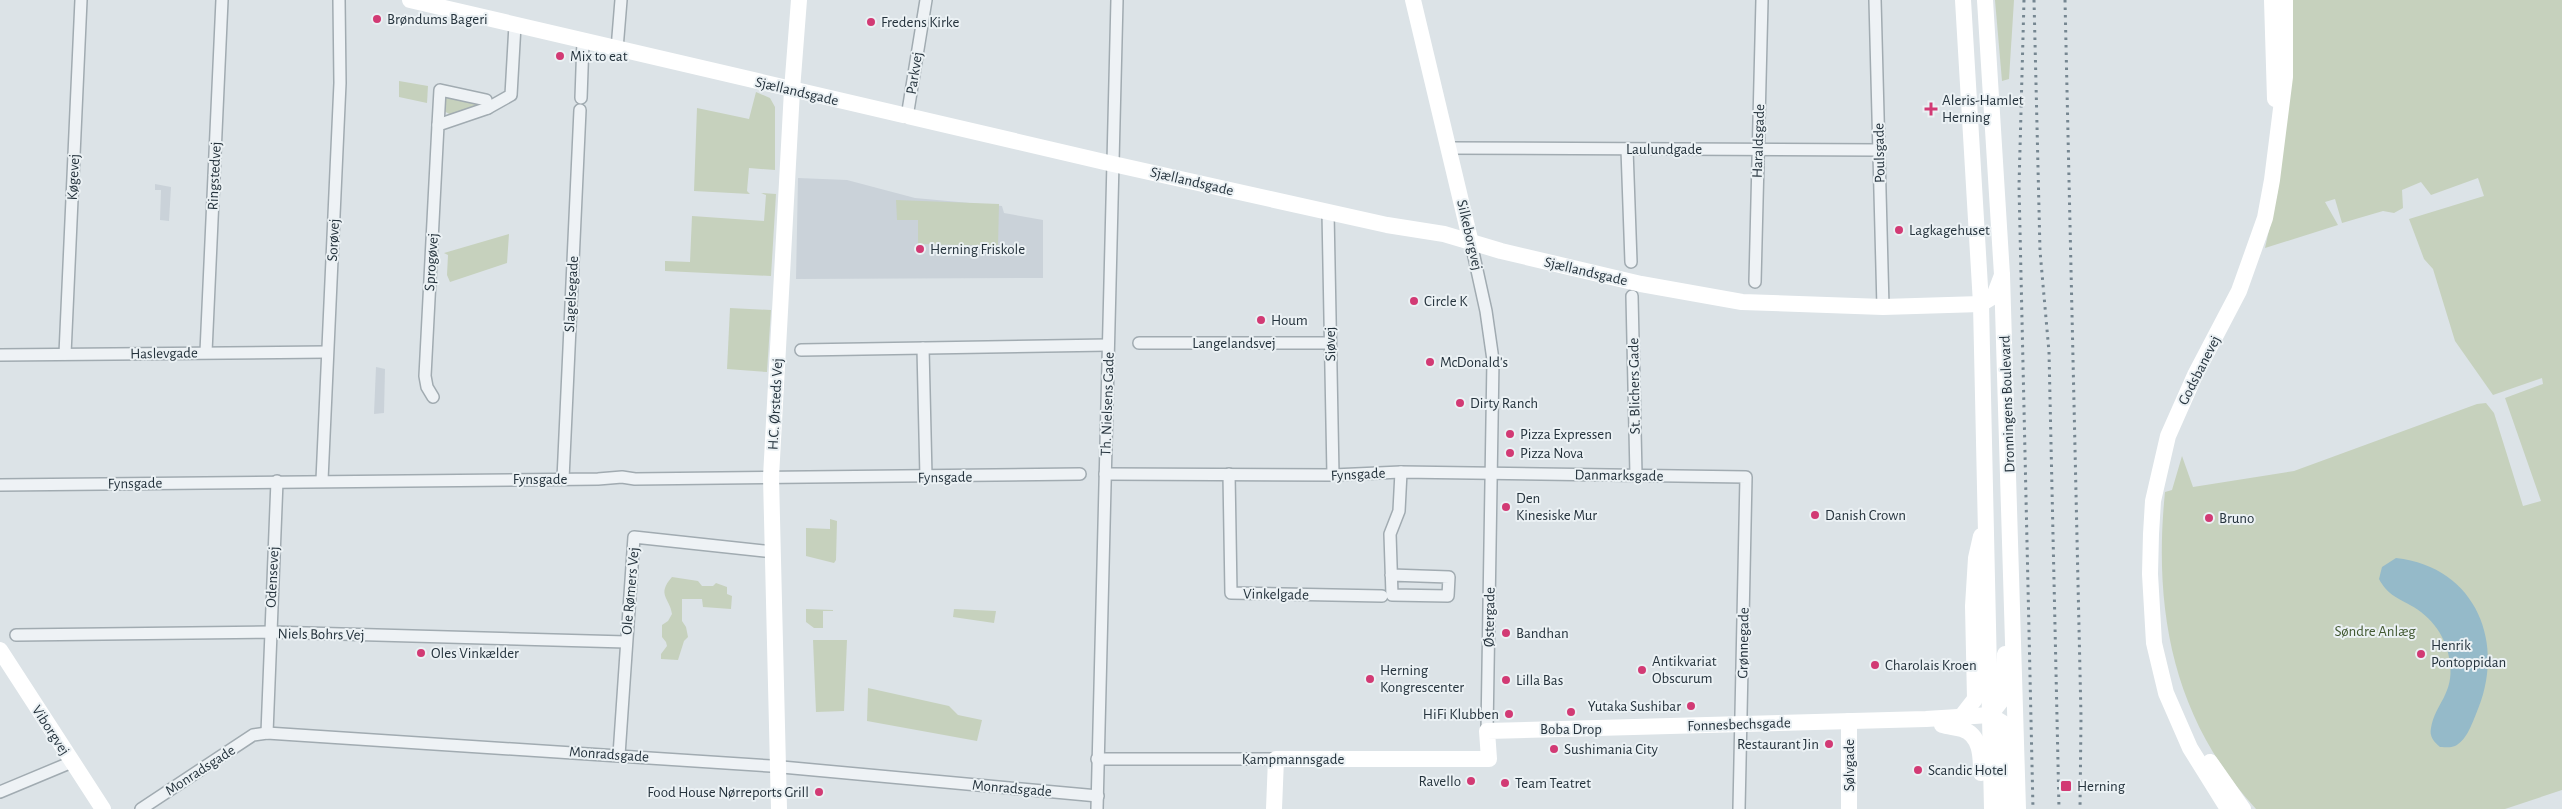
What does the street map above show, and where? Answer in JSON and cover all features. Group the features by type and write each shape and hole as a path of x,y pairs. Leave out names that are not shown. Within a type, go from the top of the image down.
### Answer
{"street":[{"name":"Køgevej","path":"65,354 81,0"},
{"name":"Ringstedvej","path":"206,352 222,0"},
{"name":"Sorøvej","path":"322,480 340,83 339,0"},
{"name":"Sjællandsgade","path":"410,0 448,5 516,25 1113,164 1328,212 1444,234 1472,243 1641,284 1742,302 1883,307 1981,304"},
{"path":"617,49 621,0"},
{"name":"H.C. Ørsteds Vej","path":"779,809 771,477 792,90 799,0"},
{"name":"Parkvej","path":"907,117 926,0"},
{"name":"Th. Nielsens Gade","path":"1097,809 1117,0"},
{"name":"Silkeborgvej","path":"1414,0 1472,243 1492,353 1492,474"},
{"name":"Haraldsgade","path":"1754,282 1762,0"},
{"name":"Poulsgade","path":"1875,0 1883,307"},
{"name":"Dronningens Boulevard","path":"1964,0 1981,304 1992,809"},
{"name":"Dronningens Boulevard","path":"1985,0 2002,275 2008,418 2018,809"},
{"name":"Godsbanevej","path":"2272,0 2274,79 2278,132"},
{"name":"Godsbanevej","path":"2228,809 2202,770 2175,716 2166,693 2154,643 2150,574 2153,501 2162,460 2178,410 2239,291 2253,255 2271,190 2285,77 2284,0"},
{"path":"438,125 488,108 511,95 516,25"},
{"name":"Slagelsegade","path":"563,479 583,41"},
{"name":"Sprogøvej","path":"433,397 427,387 425,376 440,90 486,100 488,108"},
{"name":"Laulundgade","path":"1448,148 1879,150"},
{"path":"1627,149 1631,262"},
{"name":"Siøvej","path":"1328,212 1333,476"},
{"path":"2002,275 1994,296 1981,304 1990,309 1993,322 1998,382 2008,418"},
{"name":"St. Blichers Gade","path":"1632,296 1636,475"},
{"name":"Langelandsvej","path":"1139,343 1330,343"},
{"path":"801,350 1108,345"},
{"path":"922,348 926,477"},
{"name":"Haslevgade","path":"0,355 327,352"},
{"path":"1391,575 1449,577 1448,596 1392,595 1391,575 1390,534 1400,511 1400,472"},
{"name":"Fynsgade","path":"1105,474 1333,476 1400,472 1492,474"},
{"name":"Fynsgade","path":"0,485 322,480 563,479 622,476 635,479 1080,474"},
{"name":"Vinkelgade","path":"1229,474 1231,594 1382,596"},
{"name":"Danmarksgade","path":"1492,474 1746,477"},
{"name":"Østergade","path":"1489,759 1487,731 1492,474"},
{"name":"Grønnegade","path":"1739,809 1746,477"},
{"name":"Odensevej","path":"267,733 277,481"},
{"path":"1961,717 1975,699 1973,606 1976,558 1986,514"},
{"name":"Ole Rømers Vej","path":"620,755 634,536 773,552"},
{"name":"Godsbanevej","path":"2153,614 2176,690 2187,719 2212,766 2243,809"},
{"path":"2005,809 2002,723 1990,715 2001,702 2005,639 2014,622"},
{"name":"Niels Bohrs Vej","path":"16,635 270,632 626,642"},
{"name":"Viborgvej","path":"0,650 103,809"},
{"name":"Fonnesbechsgade","path":"1487,731 1926,719 1990,715"},
{"path":"1926,719 1946,726 1961,728 1970,733 1978,743 1981,758 1983,809"},
{"name":"Sølvgade","path":"1848,721 1849,809"},
{"name":"Monradsgade","path":"141,809 253,735 267,733 779,766 1098,796"},
{"name":"Kampmannsgade","path":"1097,759 1489,759"},
{"path":"1274,809 1276,759"},
{"path":"0,792 72,762"}],"shaded area":[{"name":"Herning Friskole","path":"798,178 847,180 915,198 1002,206 1004,213 1043,220 1043,278 796,279"},
{"path":"155,184 171,187 169,221 160,220 161,190 155,190"},
{"path":"376,367 385,369 384,413 374,414"}],"green space":[{"path":"1995,0 2014,0 2009,79 2002,81"},
{"name":"Søndre Anlæg","path":"2287,0 2562,0 2562,790 2505,809 2256,809 2228,774 2205,738 2188,700 2175,661 2162,579 2162,536 2165,492 2172,490 2182,456 2193,487 2294,471 2477,404 2486,403 2494,413 2523,506 2541,501 2505,398 2543,384 2542,378 2493,395 2455,341 2433,269 2424,259 2409,219 2484,196 2478,178 2431,195 2421,182 2402,190 2403,208 2394,213 2383,211 2342,223 2335,199 2325,202 2338,225 2265,248 2278,190"},
{"path":"399,81 428,86 427,103 399,97"},
{"path":"756,92 770,98 775,107 775,170 749,168 747,191 750,194 694,191 697,108 749,119"},
{"path":"445,96 477,104 478,107 453,116 442,110"},
{"path":"761,193 776,194 771,276 665,271 665,261 690,262 692,216 764,221 766,195"},
{"path":"896,200 999,204 998,246 918,244 918,220 897,220"},
{"path":"509,234 507,263 450,282 447,275 448,255 444,253"},
{"path":"730,308 771,310 767,372 727,369"},
{"path":"830,519 837,521 836,560 834,563 806,556 806,528 830,529"},
{"path":"672,577 698,581 702,586 713,586 716,583 727,587 727,594 732,596 731,609 703,607 702,599 682,599 682,621 686,627 688,637 684,641 678,660 661,659 661,654 667,646 662,637 662,625 668,621 672,614 664,592 667,583"},
{"path":"806,609 833,611 823,611 823,628 814,628 806,622"},
{"path":"954,609 996,611 994,623 953,617"},
{"path":"813,640 847,640 844,711 816,712"},
{"path":"868,688 949,706 958,715 982,720 977,741 867,721"}],"water":[{"path":"2396,558 2424,564 2447,576 2465,593 2478,614 2486,637 2488,662 2485,688 2468,732 2459,744 2453,747 2440,747 2432,739 2431,734 2433,720 2449,683 2450,663 2446,645 2442,636 2425,615 2389,592 2379,579 2382,567"}],"railway":[{"path":"2024,0 2019,186 2033,809"},
{"path":"2034,0 2040,251 2049,352 2059,809"},
{"path":"2065,0 2081,717 2080,809"}],"place":[{"name":"Brøndums Bageri","path":"377,19"},
{"name":"Fredens Kirke","path":"871,22"},
{"name":"Mix to eat","path":"560,56"},
{"name":"Aleris-Hamlet Herning","path":"1931,109"},
{"name":"Lagkagehuset","path":"1899,230"},
{"name":"Herning Friskole","path":"920,249"},
{"name":"Circle K","path":"1414,301"},
{"name":"Houm","path":"1261,320"},
{"name":"McDonald's","path":"1430,362"},
{"name":"Dirty Ranch","path":"1460,403"},
{"name":"Pizza Expressen","path":"1510,434"},
{"name":"Pizza Nova","path":"1510,453"},
{"name":"Den Kinesiske Mur","path":"1506,507"},
{"name":"Danish Crown","path":"1815,515"},
{"name":"Bruno","path":"2209,518"},
{"name":"Bandhan","path":"1506,633"},
{"name":"Oles Vinkælder","path":"421,653"},
{"name":"Henrik Pontoppidan","path":"2421,654"},
{"name":"Charolais Kroen","path":"1875,665"},
{"name":"Antikvariat Obscurum","path":"1642,670"},
{"name":"Herning Kongrescenter","path":"1370,679"},
{"name":"Lilla Bas","path":"1506,680"},
{"name":"Yutaka Sushibar","path":"1691,706"},
{"name":"Boba Drop","path":"1571,712"},
{"name":"HiFi Klubben","path":"1509,714"},
{"name":"Restaurant Jin","path":"1829,744"},
{"name":"Sushimania City","path":"1554,749"},
{"name":"Scandic Hotel","path":"1918,770"},
{"name":"Ravello","path":"1471,781"},
{"name":"Team Teatret","path":"1505,783"},
{"name":"Herning","path":"2066,786"},
{"name":"Food House Nørreports Grill","path":"819,792"}]}
